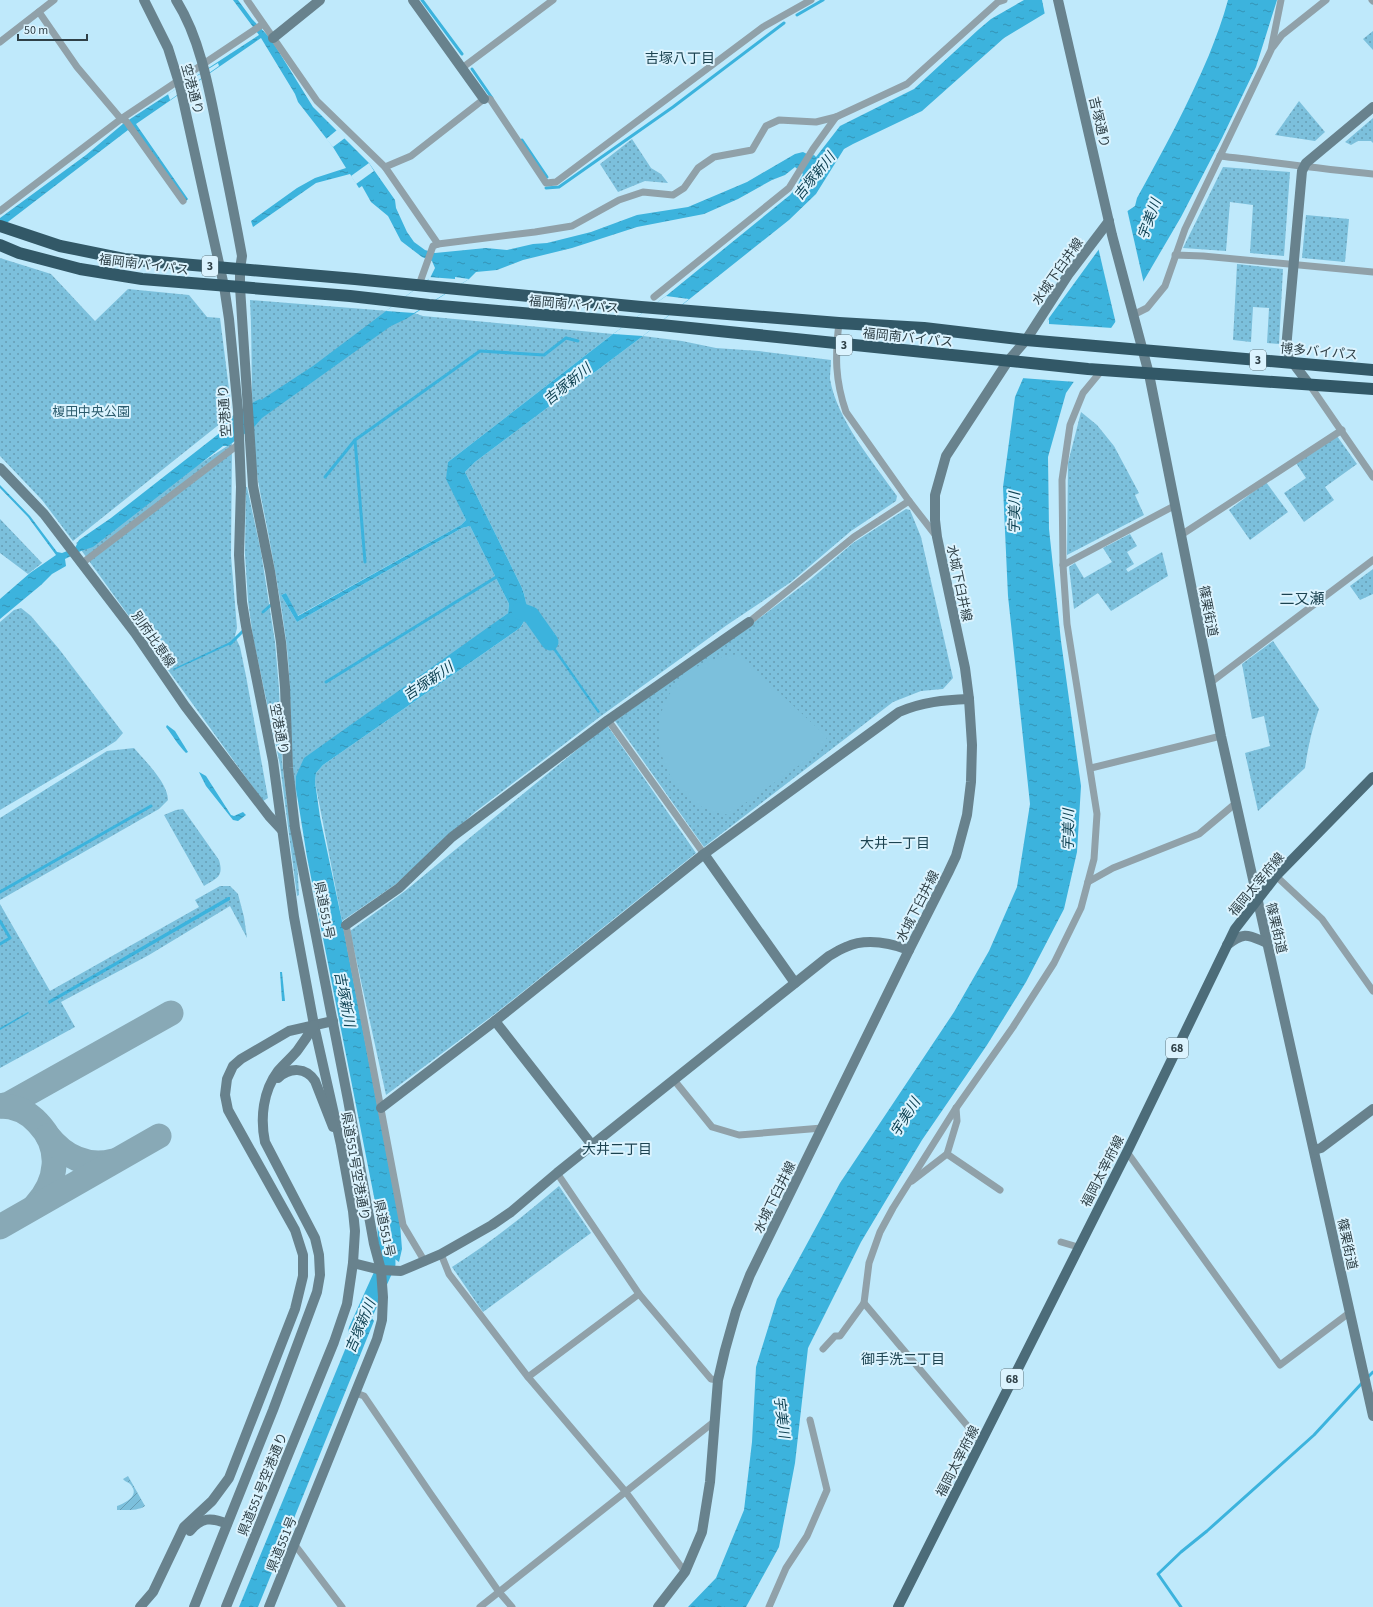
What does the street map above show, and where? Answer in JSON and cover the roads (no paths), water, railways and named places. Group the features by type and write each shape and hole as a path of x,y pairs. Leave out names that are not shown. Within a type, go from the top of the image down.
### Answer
{"highway":[{"name":"福岡南バイパス","path":"2,227 60,246 105,256 153,262 220,266 641,306 839,323 924,328 1030,340 1143,349"},
{"name":"福岡南バイパス","path":"0,245 19,253 56,264 103,274 142,279 661,325 837,344 1149,374"},
{"name":"博多バイパス","path":"1143,349 1373,370"},
{"name":"3","path":"1149,374 1373,388"}],"main road":[{"name":"福岡太宰府線","path":"898,1607 1127,1152 1235,928 1276,876 1373,777"}],"street":[{"path":"0,42 54,0"},
{"name":"空港通り","path":"144,0 168,48 182,95 224,286 229,319 240,444 239,555 242,602 249,646 273,761 282,830"},
{"name":"県道551号","path":"176,0 203,64 207,79 241,249 240,287 254,486 270,571 281,642 285,688 288,768 295,828 380,1270 383,1297 382,1320 376,1339 356,1393 269,1607"},
{"path":"248,0 261,25 273,38 317,101 385,167 438,244"},
{"path":"273,38 320,0"},
{"path":"413,0 484,99"},
{"path":"462,68 553,0"},
{"path":"385,167 411,156 484,99 490,99 546,183 556,182 763,28 811,0"},
{"path":"419,285 433,246 438,244 572,226 619,200 643,192 673,195 684,188 698,168 714,157 739,154 752,150 766,126 779,120 816,122 836,117 907,84 998,2 1004,0"},
{"name":"吉塚通り","path":"1058,0 1112,235 1133,315"},
{"path":"1271,50 1280,0"},
{"path":"1143,349 1133,315 1147,308 1165,286 1185,229 1271,50 1282,35 1326,0"},
{"path":"39,12 78,67 132,130 183,201"},
{"path":"0,211 123,120 261,25"},
{"path":"1373,107 1306,163 1302,171 1286,349 1293,363 1342,430 1373,477"},
{"path":"654,298 790,188 798,172 836,117"},
{"path":"1220,156 1291,164 1304,168 1373,174"},
{"name":"水城下臼井線","path":"658,1607 685,1572 702,1532 710,1482 718,1380 736,1311 750,1275 956,856 967,815 971,782 972,745 969,699 965,668 937,537 935,520 936,495 946,456 1008,361 1030,340 1068,275 1109,221"},
{"path":"1175,255 1203,256 1373,272"},
{"path":"839,323 837,344 837,377 840,395 846,412 909,501 937,537"},
{"name":"篠栗街道","path":"1143,349 1221,736 1373,1416"},
{"path":"823,1349 835,1336 840,1336 864,1304 869,1263 880,1232 956,1107 1013,1027 1054,963 1081,908 1094,859 1097,814 1091,768 1066,624 1063,565 1062,480 1070,425 1083,393 1102,370"},
{"path":"1181,535 1342,430"},
{"path":"79,561 240,444"},
{"name":"別府比恵線","path":"0,468 44,514 135,633 185,706 268,816 282,830"},
{"path":"425,1262 403,1225 346,925 399,888 452,836 608,720 749,622 854,537 909,501"},
{"path":"1063,565 1174,506"},
{"path":"1210,683 1373,560"},
{"path":"381,1108 495,1021 704,854 899,712 912,706 936,700 969,699"},
{"path":"608,720 795,983"},
{"path":"1091,768 1221,736"},
{"path":"1088,882 1112,868 1199,834 1236,802"},
{"name":"県道551号空港通り","path":"226,1607 334,1342 347,1304 353,1263 355,1231 353,1210 341,1145 314,1026 294,917 282,830"},
{"path":"1276,876 1322,919 1373,991"},
{"path":"1227,944 1239,936 1244,935 1267,943"},
{"path":"353,1263 380,1270 401,1271 441,1254 492,1225 511,1212 557,1173 830,956 847,946 882,942 894,944 909,950"},
{"path":"140,1607 154,1592 184,1527 212,1501 229,1478 295,1309 303,1276 303,1256 295,1230 228,1110 225,1095 227,1079 233,1066 241,1059 289,1031 333,1021"},
{"path":"495,1021 592,1145"},
{"path":"194,1607 317,1292 320,1275 319,1256 312,1232 265,1142 263,1122 264,1105 268,1087 278,1071 296,1052 314,1026"},
{"path":"268,1087 282,1074 292,1070 301,1070 311,1074 341,1145"},
{"path":"674,1080 712,1127 721,1130 739,1135 822,1128"},
{"path":"908,1185 946,1154 956,1121 956,1107"},
{"path":"1314,1150 1321,1148 1373,1109"},
{"path":"1127,1152 1280,1365 1349,1313"},
{"path":"946,1154 1000,1190"},
{"path":"557,1173 639,1294 711,1379 718,1380"},
{"path":"1061,1242 1078,1247"},
{"path":"441,1254 449,1274 528,1377 625,1491 685,1572"},
{"path":"528,1377 639,1294"},
{"path":"864,1304 981,1442"},
{"path":"356,1393 364,1396 499,1592 512,1607"},
{"path":"770,1607 786,1568 807,1536 827,1490 810,1420"},
{"path":"480,1607 715,1421"},
{"path":"171,1554 195,1524 202,1520 206,1518 217,1519 227,1524"},
{"path":"295,1545 342,1607"}],"water":[{"path":"233,0 238,0 252,19 271,39 313,107 369,163 395,200 396,208 407,232 414,242 425,250 435,253 486,248 507,250 533,244 547,243 591,232 637,215 688,207 747,182 795,154 803,152 816,157 840,126 914,89 991,19 1024,0 1067,0 1004,38 922,111 844,149 816,194 789,220 643,336 475,462 465,472 522,588 527,608 523,623 520,628 323,765 316,773 315,782 320,817 342,921 400,1224 402,1249 399,1262 381,1249 382,1238 379,1222 307,857 296,789 296,776 304,758 508,613 509,604 470,526 462,528 297,622 281,595 286,593 298,616 461,525 466,520 446,479 448,462 613,334 666,296 790,195 796,188 803,174 795,167 785,175 772,180 738,199 704,214 637,227 572,248 523,260 497,270 476,272 469,279 406,319 391,326 262,418 254,427 228,446 223,446 93,547 65,559 66,566 52,574 0,619 0,599 30,573 56,555 28,517 0,488 0,485 30,516 57,552 62,553 75,548 79,540 111,518 221,432 225,422 252,403 260,399 261,400 313,366 430,278 435,268 432,261 422,257 401,241 388,216 371,202 362,186 359,188 350,174 316,183 253,227 251,221 297,188 315,178 346,168 333,147 298,102 295,94 261,38 136,124 188,199 186,201 128,130 0,228 0,218 86,155 124,123 259,35"},
{"name":"宇美川","path":"1228,0 1277,0 1256,67 1222,138 1181,217 1143,282 1066,393 1048,457 1049,529 1061,641 1081,786 1077,852 1064,909 1026,982 987,1045 922,1140 861,1242 808,1348 795,1463 779,1547 746,1607 688,1607 716,1578 744,1510 752,1442 756,1367 777,1299 840,1183 954,1012 989,951 1017,887 1030,804 1008,596 1003,487 1015,397 1049,318 1126,212 1135,206 1137,198 1193,92 1217,35"},
{"path":"537,622 600,712 598,713 535,624"},
{"path":"232,641 233,643 174,670 173,669"},
{"path":"167,725 175,731 188,752 186,753 180,747 166,727"},
{"path":"199,772 206,776 231,815 234,816 243,812 246,815 238,821 233,820 206,786"},
{"path":"230,897 230,900 49,1004 48,1001"},
{"path":"280,972 282,972 285,1001 282,1001"},
{"path":"28,1012 29,1013 0,1030 0,1028"},
{"path":"363,1306 374,1321 258,1607 239,1607"}],"waterway":[{"path":"422,0 462,54"},
{"path":"797,15 823,0"},
{"path":"546,188 559,187 673,107 784,23"},
{"path":"472,69 492,98"},
{"path":"522,140 547,177"},
{"path":"365,562 355,440 480,351 544,355 566,338 578,341"},
{"path":"325,477 355,440"},
{"path":"326,682 498,576"},
{"path":"263,612 272,604"},
{"path":"520,611 531,615 550,642"},
{"path":"526,611 538,625"},
{"path":"230,644 244,630"},
{"path":"0,892 151,806"},
{"path":"0,921 10,938 0,944"},
{"name":"吉塚新川","path":"357,1330 387,1264 386,1229"},
{"path":"1366,1379 1373,1372"},
{"path":"1181,1607 1158,1574 1314,1435 1362,1383"}],"district":[{"name":"吉塚八丁目","path":"680,58"},
{"name":"二又瀬","path":"1302,599"},
{"name":"大井一丁目","path":"895,843"},
{"name":"大井二丁目","path":"617,1149"},
{"name":"御手洗二丁目","path":"903,1359"}],"park label":[{"name":"榎田中央公園","path":"91,411"}]}
